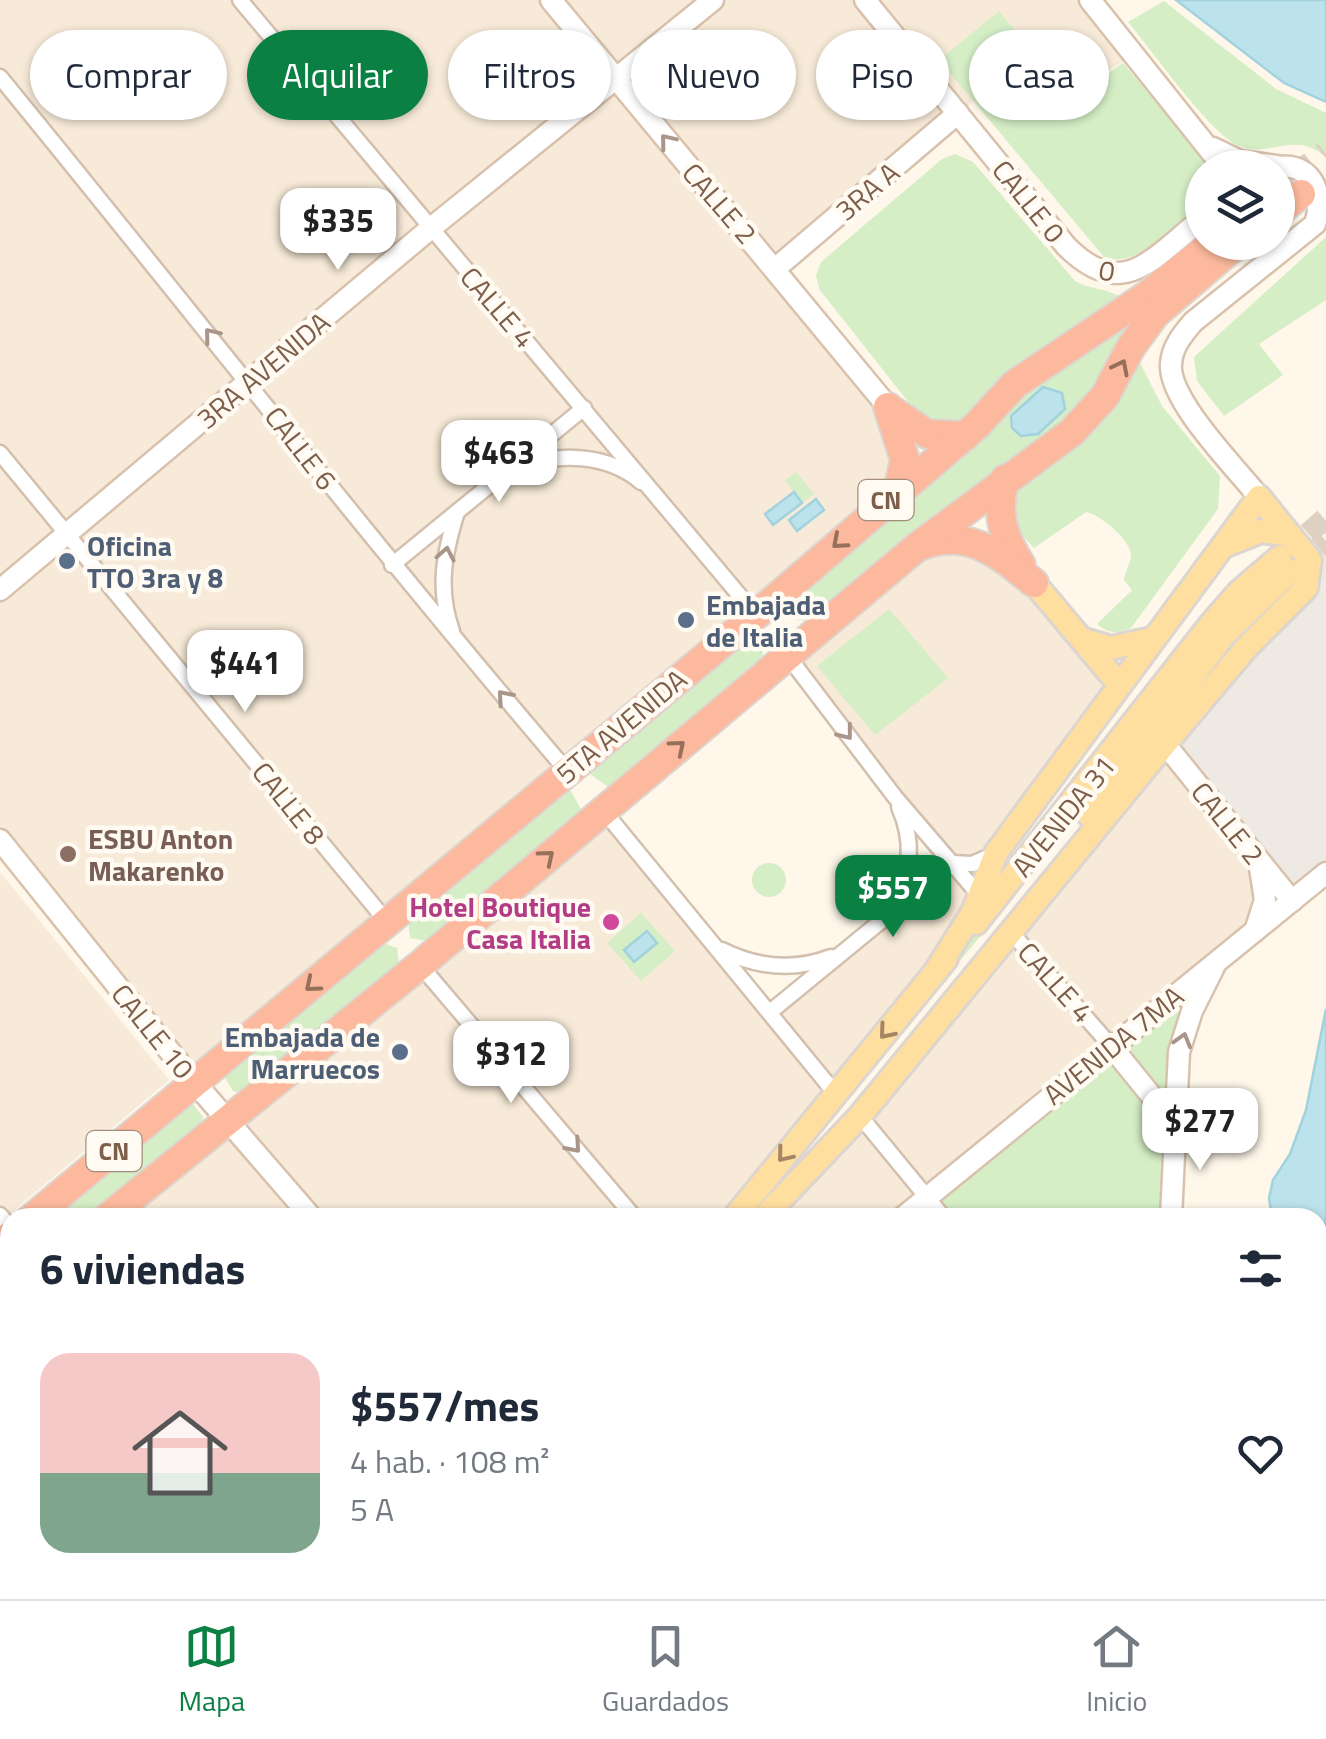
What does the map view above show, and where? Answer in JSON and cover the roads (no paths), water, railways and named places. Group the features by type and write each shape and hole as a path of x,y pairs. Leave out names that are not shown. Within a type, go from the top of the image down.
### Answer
{"highway":[{"name":"5TA AVENIDA","path":"44,1208 756,615 965,436 1044,361 1135,304 1191,260"},
{"name":"5TA AVENIDA","path":"120,1208 420,966 917,547 1087,418 1155,314 1218,260"},
{"path":"888,407 927,434 965,436"},
{"path":"888,407 900,433 904,460 898,490"},
{"path":"1005,479 999,514 1004,536 1034,582"},
{"path":"917,547 938,539 986,546 1034,582"}],"main road":[{"name":"CALLE 2","path":"551,0 888,407"},
{"name":"3RA AVENIDA","path":"0,590 431,228 713,0"},
{"name":"CALLE 0","path":"865,0 1080,260"},
{"path":"1090,0 1209,150"},
{"name":"3RA A","path":"776,268 958,114"},
{"path":"916,149 950,136 985,146"},
{"path":"1202,141 1218,150"},
{"path":"1295,177 1308,172 1321,191 1320,214 1315,224 1295,240"},
{"name":"0","path":"1080,260 1112,276 1136,270 1185,232"},
{"path":"808,241 798,263 798,280 809,309"},
{"path":"773,1208 860,1116 1165,744 1247,647 1306,588 1310,560 1176,390 1171,364 1180,337 1216,302 1269,260"},
{"path":"1237,526 1243,502 1241,474"},
{"path":"936,970 980,896 996,853 1259,496"},
{"path":"1223,546 1243,534 1261,530 1290,535"},
{"name":"AVENIDA 31","path":"742,1208 1062,818 1239,592 1286,564 1224,635 1029,890 771,1208"},
{"path":"1034,582 1118,683"},
{"path":"1081,638 1111,648 1152,638"},
{"name":"CALLE 2","path":"1165,744 1292,901"},
{"name":"CALLE 10","path":"0,840 196,1084 303,1208"},
{"path":"1255,931 1265,900 1256,857"},
{"name":"AVENIDA 7MA","path":"914,1208 1326,874"},
{"path":"1171,1208 1179,1052 1192,1011 1217,961"},
{"name":"CALLE 4","path":"1111,1046 1175,1125"}],"street":[{"name":"CALLE 4","path":"240,0 756,615"},
{"name":"CALLE 6","path":"0,78 249,381 392,565 567,771"},
{"path":"392,565 584,408"},
{"name":"CALLE 8","path":"0,453 387,922"},
{"path":"513,465 555,456 594,459 630,473 661,498"},
{"path":"458,510 444,553 441,592 451,630 473,660"},
{"path":"786,656 895,797 980,896"},
{"path":"889,915 908,866 909,840 895,797"},
{"path":"603,810 836,1093"},
{"path":"770,1012 952,864 972,864 996,853"},
{"name":"CALLE 4","path":"1011,932 1111,1046"},
{"path":"717,947 746,962 783,967 842,953"},
{"path":"420,966 626,1208"},
{"path":"860,1116 936,1208"}],"water":[{"path":"1176,0 1326,0 1326,102 1284,83"},
{"path":"1043,387 1062,393 1065,409 1038,434 1021,436 1012,428 1011,416"},
{"path":"794,492 802,503 773,525 765,514"},
{"path":"816,499 824,510 797,531 789,520"},
{"path":"647,931 657,943 634,962 624,950"},
{"path":"1326,1009 1326,1208 1271,1208 1273,1180 1290,1154 1306,1110"}],"tunnel":[{"path":"1295,179 1326,154"},
{"path":"1283,555 1326,518"},
{"path":"1293,569 1326,541"}],"place":[{"name":"Oficina TTO 3ra y 8","path":"67,561"},
{"name":"Embajada de Italia","path":"686,620"},
{"name":"ESBU Anton Makarenko","path":"68,854"},
{"name":"Hotel Boutique Casa Italia","path":"611,922"},
{"name":"Embajada de Marruecos","path":"400,1052"}]}
